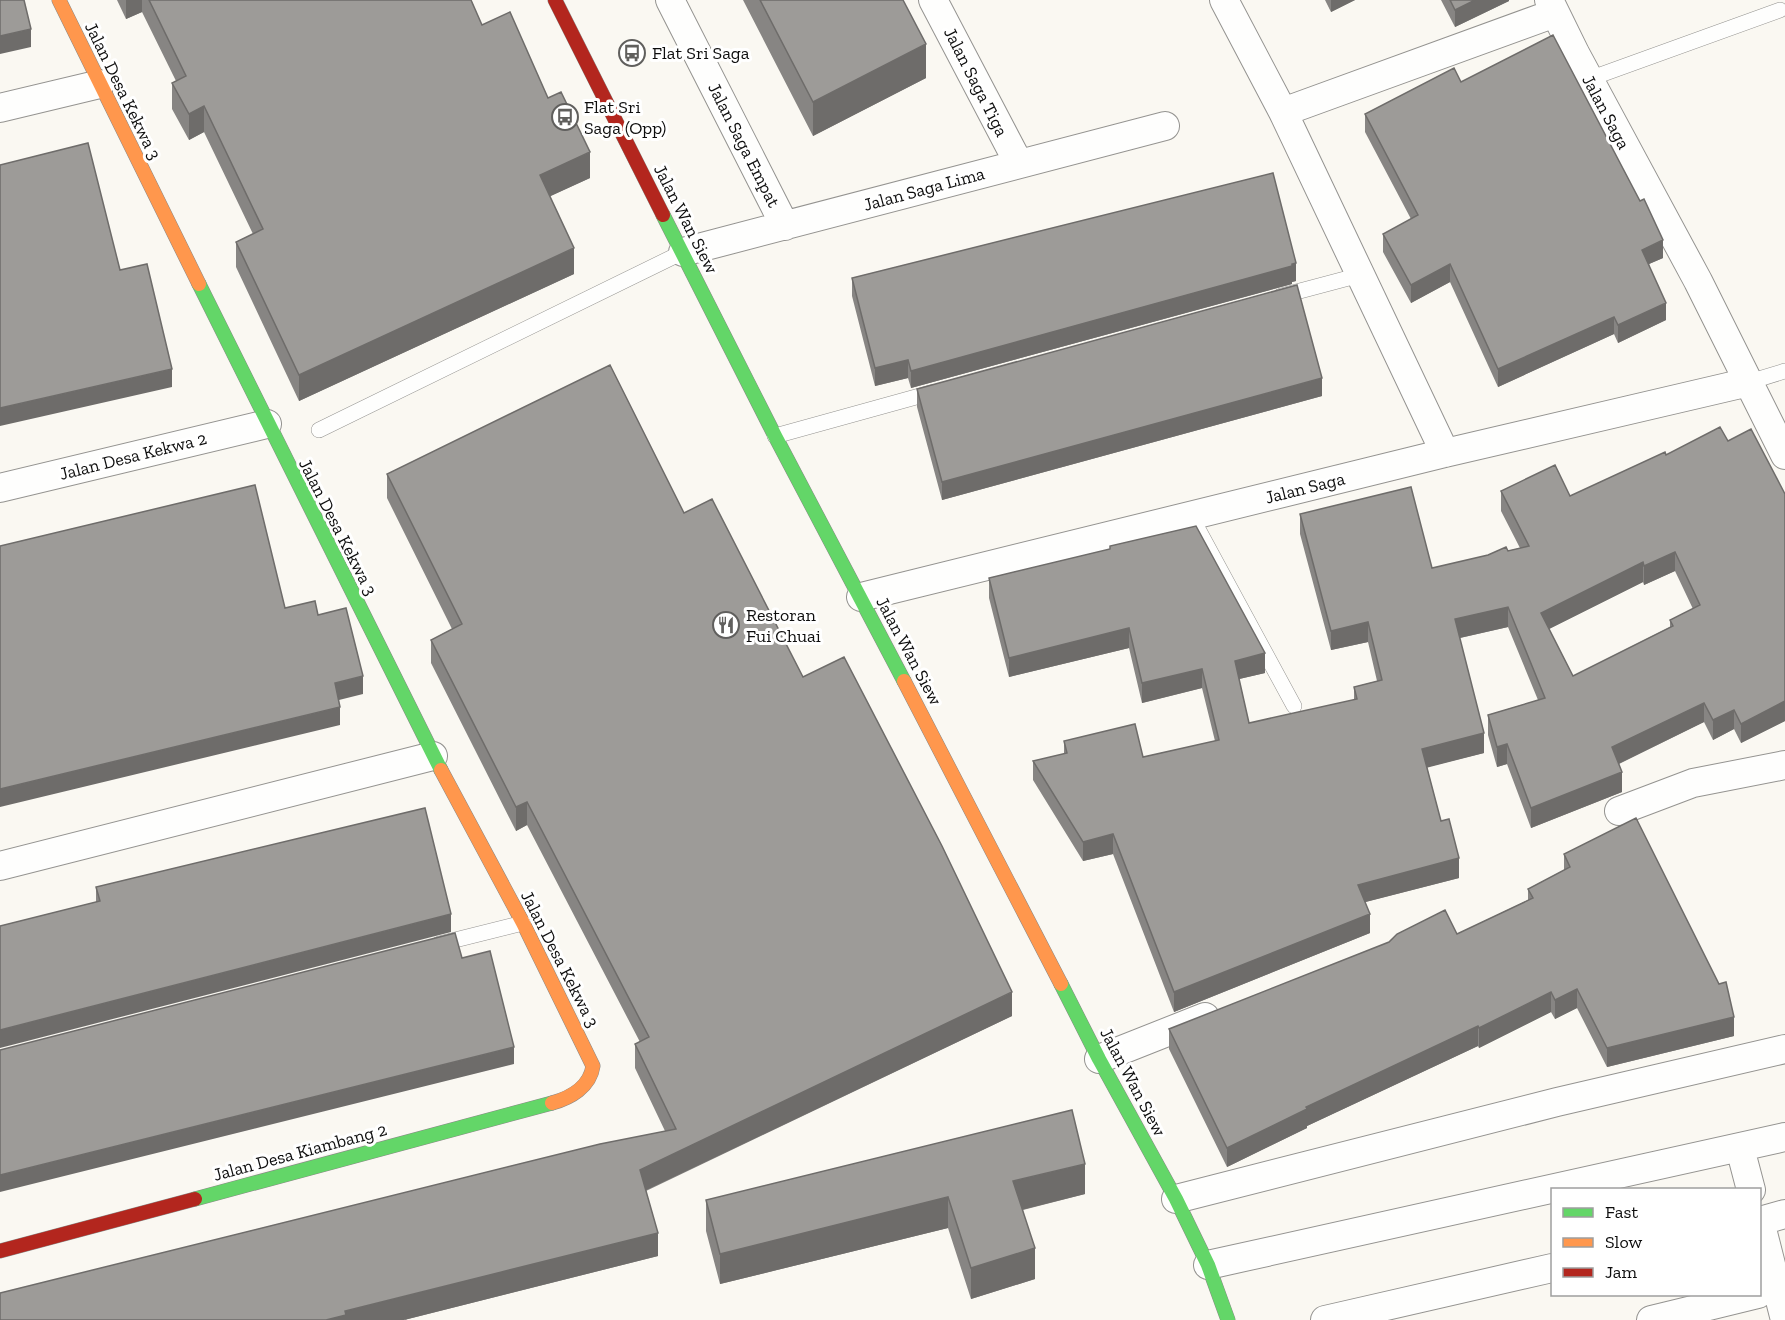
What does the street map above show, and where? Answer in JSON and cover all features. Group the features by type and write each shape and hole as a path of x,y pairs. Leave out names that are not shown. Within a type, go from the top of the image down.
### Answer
{"street":[{"name":"Jalan Desa Kekwa 3","path":"59,0 433,756 523,923 593,1066"},
{"name":"Jalan Wan Siew","path":"555,0 775,436 861,597 1099,1059 1176,1199 1208,1265 1228,1320"},
{"name":"Jalan Saga Empat","path":"670,0 785,225"},
{"name":"Jalan Saga Tiga","path":"933,0 1019,164"},
{"path":"1224,0 1283,112 1445,453"},
{"path":"1283,112 1552,6"},
{"name":"Jalan Saga","path":"1552,6 1698,281 1785,455"},
{"path":"0,108 100,84"},
{"name":"Jalan Saga Lima","path":"683,252 1165,126"},
{"name":"Jalan Saga","path":"861,597 1445,453 1749,382"},
{"name":"Jalan Desa Kekwa 2","path":"0,488 267,424"},
{"path":"0,866 433,756"},
{"path":"1619,811 1693,783 1785,765"},
{"path":"1099,1059 1230,1007"},
{"path":"1176,1199 1557,1102 1785,1049"},
{"name":"Jalan Desa Kiambang 2","path":"0,1251 563,1100 578,1091 588,1080 593,1073 593,1066"},
{"path":"1558,1188 1785,1137"},
{"path":"1740,1148 1750,1188"},
{"path":"1208,1265 1551,1190"},
{"path":"1761,1221 1785,1214"},
{"path":"1761,1235 1765,1293 1785,1320"},
{"path":"1324,1320 1551,1268"},
{"path":"1651,1320 1752,1296"}],"lane":[{"path":"1589,79 1780,10"},
{"path":"320,430 683,252"},
{"path":"1268,300 1360,275"},
{"name":"Jalan Saga","path":"1749,382 1785,371"},
{"path":"775,436 947,389"},
{"path":"1191,516 1294,706"},
{"path":"421,949 523,923"}],"building":[{"path":"0,0 24,0 31,29 0,36"},
{"path":"149,0 471,0 482,25 510,12 548,98 561,92 590,152 540,175 574,248 299,375 236,242 263,229 204,106 189,114 172,83 186,76"},
{"path":"760,0 903,0 926,44 813,102"},
{"path":"1450,0 1475,0 1455,10"},
{"path":"1553,35 1640,201 1644,199 1663,240 1642,250 1666,303 1618,325 1614,317 1498,369 1450,264 1411,285 1383,234 1418,215 1365,114 1454,68 1461,82"},
{"path":"88,143 120,270 147,264 172,369 0,408 0,165"},
{"path":"1273,173 1296,263 1292,266 911,371 908,360 875,368 852,278"},
{"path":"1297,285 1322,378 942,482 917,389"},
{"path":"610,365 684,513 712,499 803,677 844,657 942,846 1012,992 640,1170 658,1233 345,1311 346,1315 326,1320 0,1320 0,1293 600,1144 676,1129 635,1044 649,1037 527,802 516,807 431,640 462,624 387,474"},
{"path":"1720,427 1728,441 1751,429 1785,494 1785,701 1741,724 1734,710 1713,720 1704,703 1612,747 1622,772 1531,808 1507,744 1497,747 1488,715 1545,698 1508,607 1455,619 1484,733 1422,749 1441,821 1449,819 1459,858 1358,885 1370,914 1174,992 1113,834 1083,842 1033,761 1067,753 1064,741 1135,724 1143,757 1219,740 1202,669 1142,683 1129,628 1009,658 989,578 1196,526 1265,653 1235,661 1249,723 1357,699 1354,687 1382,680 1368,622 1331,631 1300,514 1411,487 1432,568 1488,555 1506,547 1508,551 1529,546 1501,491 1555,465 1570,496 1665,452 1666,455","holes":["1675,552 1700,605 1670,620 1673,626 1573,676 1541,613 1643,562 1644,566"]},
{"path":"255,485 285,608 315,601 318,615 346,608 363,676 335,683 340,707 0,789 0,546"},
{"path":"425,808 451,914 0,1030 0,926 100,901 96,887"},
{"path":"1636,818 1719,984 1726,982 1734,1017 1607,1048 1577,989 1555,1000 1551,992 1479,1028 1478,1026 1306,1107 1307,1109 1227,1148 1169,1029 1389,942 1397,934 1445,910 1457,934 1533,898 1528,889 1570,867 1564,854"},
{"path":"455,933 462,958 490,951 514,1047 0,1175 0,1050"},
{"path":"1072,1110 1085,1164 1013,1181 1035,1248 971,1268 948,1197 720,1254 706,1200"}],"traffic: fast":[{"path":"663,215 775,436 904,681"},
{"path":"199,284 441,770"},
{"path":"1061,984 1099,1059 1176,1199 1208,1265 1228,1320"},
{"path":"195,1199 552,1103"}],"traffic: slow":[{"path":"59,0 199,284"},
{"path":"904,681 1061,984"},
{"path":"441,770 523,923 593,1066 583,1086 566,1098 552,1103"}],"traffic: jam":[{"path":"555,0 663,215"},
{"path":"0,1251 195,1199"}],"place":[{"name":"Flat Sri Saga","path":"632,53"},
{"name":"Flat Sri Saga (Opp)","path":"565,117"},
{"name":"Restoran Fui Chuai","path":"726,625"}]}
